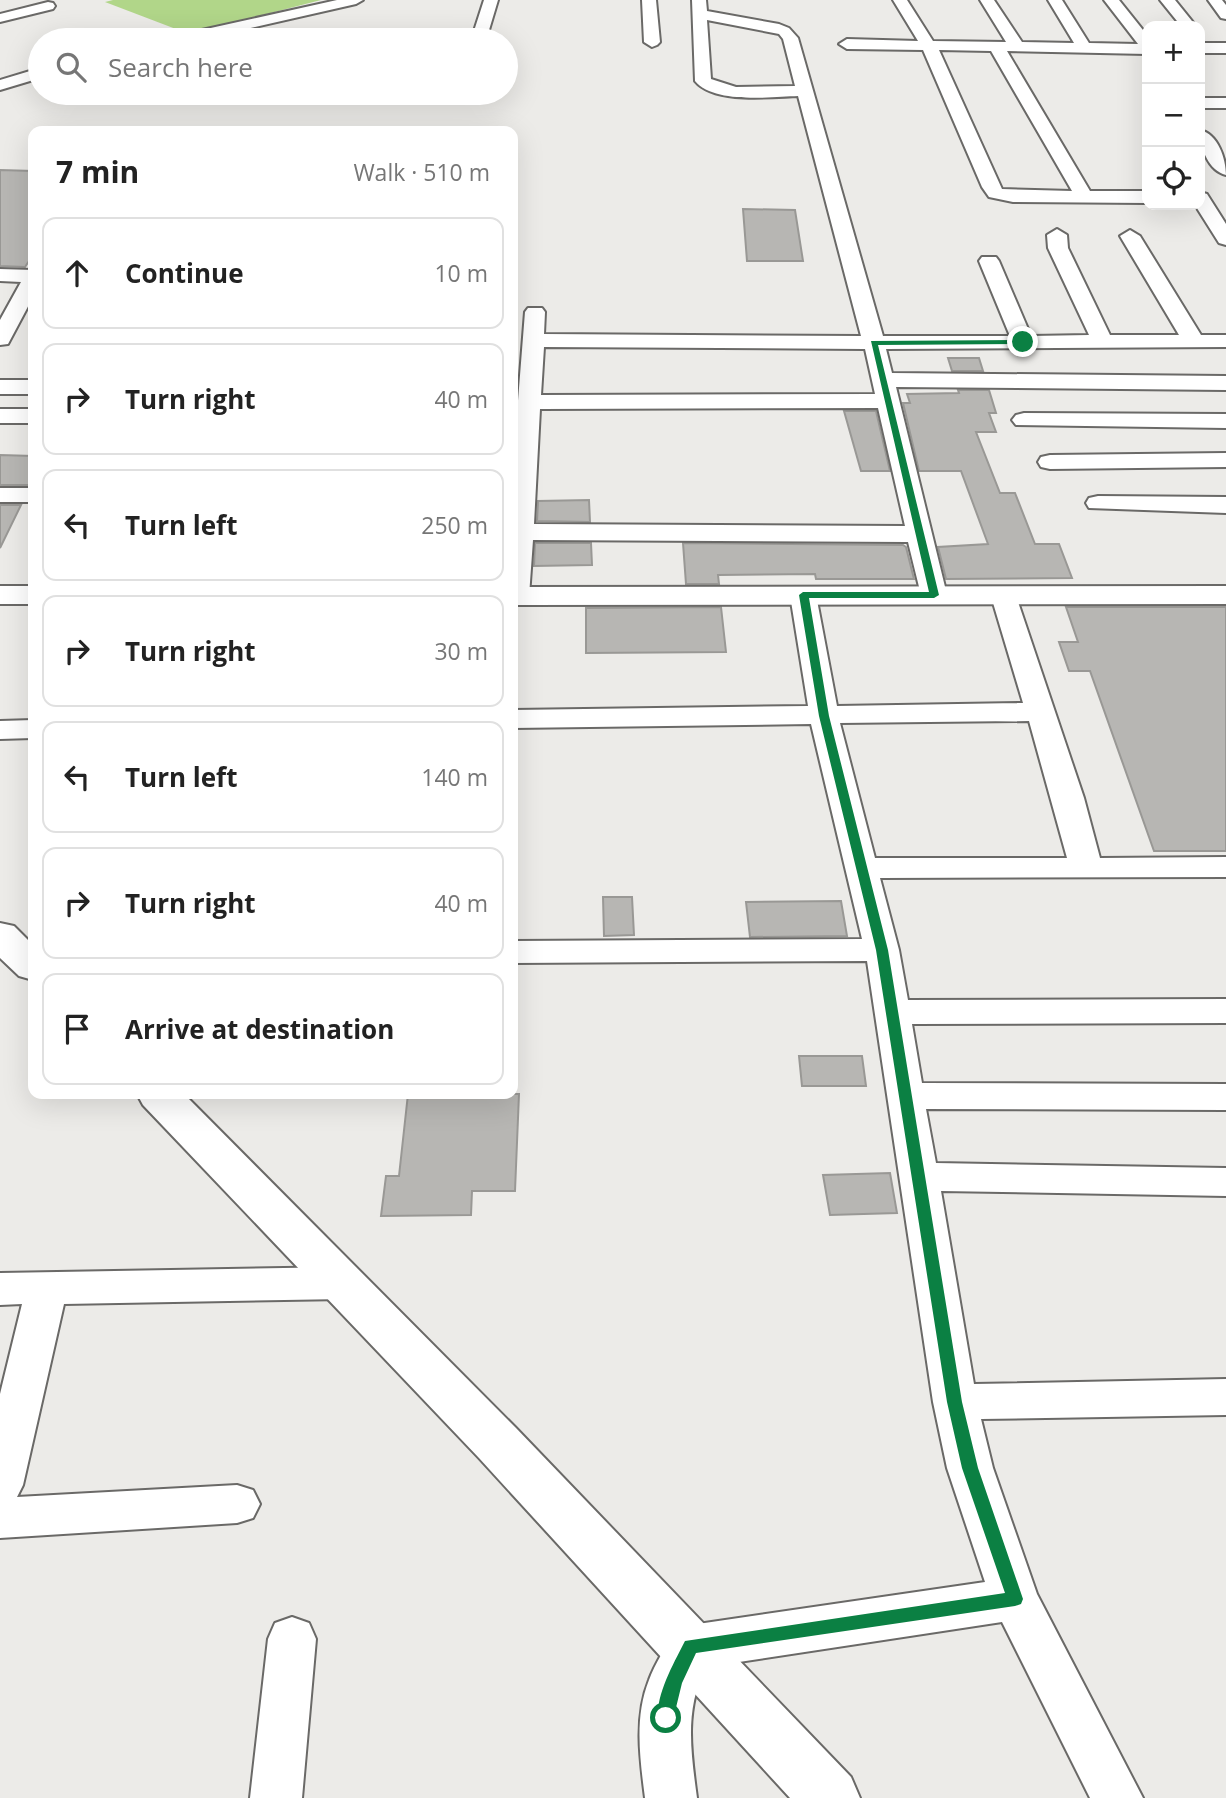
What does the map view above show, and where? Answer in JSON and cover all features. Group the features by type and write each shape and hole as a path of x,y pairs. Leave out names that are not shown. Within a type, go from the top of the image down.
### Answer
{"street":[{"path":"232,28 356,0"},
{"path":"482,28 491,0"},
{"path":"649,0 652,42"},
{"path":"900,0 929,47 996,193 1013,196 1142,197"},
{"path":"987,0 1018,48"},
{"path":"1055,0 1085,49"},
{"path":"1111,0 1142,40"},
{"path":"1167,0 1185,21"},
{"path":"1215,0 1226,15"},
{"path":"0,18 48,6"},
{"path":"805,91 735,91 707,85 703,81 700,7 764,25 784,32 790,38 805,91 874,343 934,595"},
{"path":"846,44 1064,49 1142,47"},
{"path":"1205,45 1226,48"},
{"path":"997,48 1084,196"},
{"path":"1064,49 1077,68"},
{"path":"0,85 28,77"},
{"path":"1205,103 1226,103"},
{"path":"1205,141 1223,163"},
{"path":"1205,198 1226,199"},
{"path":"1205,206 1226,239"},
{"path":"1056,235 1058,248 1103,342"},
{"path":"1130,236 1194,341"},
{"path":"989,261 1023,342"},
{"path":"0,275 28,277"},
{"path":"5,330 28,285"},
{"path":"518,553 535,312"},
{"path":"5,330 28,323"},
{"path":"533,340 874,343 1226,341"},
{"path":"529,402 1226,383"},
{"path":"0,387 28,387"},
{"path":"0,416 28,416"},
{"path":"1024,420 1226,421"},
{"path":"1050,462 1226,460"},
{"path":"0,495 28,495"},
{"path":"1098,503 1226,505"},
{"path":"520,532 920,534"},
{"path":"0,595 28,595"},
{"path":"803,595 824,716 882,950 955,1402 970,1468 1015,1599 1116,1798"},
{"path":"518,596 1226,596"},
{"path":"1004,596 1068,798 1086,867"},
{"path":"518,719 1040,712"},
{"path":"0,730 28,729"},
{"path":"862,868 1226,867"},
{"path":"518,952 882,950"},
{"path":"893,1012 1226,1011"},
{"path":"904,1096 1226,1097"},
{"path":"163,1099 345,1283 691,1647 830,1798"},
{"path":"918,1177 1226,1182"},
{"path":"0,1289 345,1283"},
{"path":"0,1485 47,1289"},
{"path":"955,1402 1226,1397"},
{"path":"0,1517 237,1504"},
{"path":"691,1647 1015,1599"},
{"path":"276,1798 292,1639"},
{"path":"671,1798 666,1718 673,1682 691,1647"}],"green space":[{"path":"321,0 212,28 173,28 105,2"}],"building":[{"path":"0,170 28,171 28,262 25,267 0,266"},
{"path":"743,209 795,210 803,261 747,261"},
{"path":"948,358 979,358 983,371 952,371"},
{"path":"958,390 989,390 996,413 989,413 996,432 976,432 1000,493 1015,493 1035,544 1059,544 1072,578 946,579 938,547 988,544 961,471 919,471 903,403 910,403 907,394 959,393"},
{"path":"844,411 876,411 890,471 861,471"},
{"path":"0,455 28,456 28,485 0,485"},
{"path":"589,500 590,522 537,521 538,501"},
{"path":"0,505 21,505 0,548"},
{"path":"535,543 591,543 592,565 534,566"},
{"path":"683,543 903,545 906,547 914,579 816,579 815,574 718,575 719,584 686,584"},
{"path":"721,607 726,652 586,653 586,608"},
{"path":"1066,607 1226,607 1226,851 1154,851 1090,671 1069,671 1059,642 1078,642"},
{"path":"603,897 632,897 634,935 604,936"},
{"path":"841,901 847,936 750,937 746,902"},
{"path":"799,1056 862,1056 866,1086 802,1086"},
{"path":"519,1094 515,1191 472,1191 471,1215 381,1216 386,1176 399,1176 407,1099 518,1099"},
{"path":"890,1173 897,1213 830,1215 823,1175"}],"route":[{"path":"666,1718 673,1682 691,1647 1015,1599 970,1468 955,1402 882,950 824,716 803,595 934,595 874,343 1023,342"}]}
